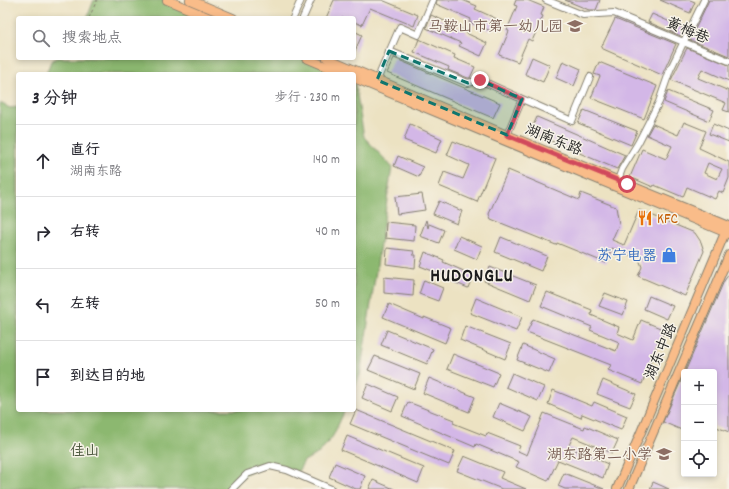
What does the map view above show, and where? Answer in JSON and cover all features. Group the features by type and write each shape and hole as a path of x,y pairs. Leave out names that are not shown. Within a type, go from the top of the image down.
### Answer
{"main road":[{"path":"167,0 205,16"},
{"path":"190,0 228,16"},
{"path":"311,60 339,72"},
{"name":"湖南东路","path":"331,60 507,135 618,180 728,228"},
{"path":"356,79 728,228"},
{"name":"湖东中路","path":"617,489 728,228"},
{"name":"湖东中路","path":"629,489 729,255"}],"street":[{"path":"294,16 301,0"},
{"path":"304,16 311,0"},
{"path":"377,80 400,27 418,35 433,0"},
{"name":"黄梅巷","path":"546,0 583,15 614,13 729,61"},
{"path":"618,180 622,169 659,102 670,70 704,0"},
{"path":"389,51 468,83 480,80 572,121 590,77"},
{"path":"507,135 522,99"},
{"path":"232,489 247,474 270,466 287,470 331,489"}],"path":[{"path":"90,16 97,0"}],"highlighted area":[{"path":"389,51 468,83 480,80 522,99 507,135 377,80"}],"green space":[{"path":"94,0 165,0 204,16 88,16"},
{"path":"310,60 339,72 47,72 51,61"},
{"path":"356,90 364,137 392,167 360,375 356,384"},
{"name":"佳山","path":"0,103 10,108 16,107 16,412 344,412 333,436 319,453 304,461 297,473 270,465 247,473 231,489 0,489"}],"building":[{"path":"334,0 382,0 418,15 414,26 370,8 362,25 356,23 356,16 327,16"},
{"path":"437,0 462,0 477,6 475,9 497,19 491,31 469,22 471,19 436,4"},
{"path":"516,0 527,0 544,7 541,15 543,16 532,41 528,39 518,62 499,55 517,6 514,5"},
{"path":"565,0 600,0 596,10 589,10"},
{"path":"660,0 690,0 695,2 690,13"},
{"path":"709,0 729,0 729,56 690,40"},
{"path":"652,14 684,28 681,36 648,22"},
{"path":"431,15 467,31 466,33 487,43 481,56 459,46 461,43 426,28"},
{"path":"615,19 676,44 662,75 601,48"},
{"path":"356,32 362,35 356,48"},
{"path":"419,39 455,55 454,58 475,67 470,78 448,70 449,67 414,52"},
{"path":"687,48 729,65 729,81 702,69 698,78 729,91 729,112 723,110 726,103 671,80"},
{"path":"532,57 550,65 543,82 525,74"},
{"path":"394,58 500,103 493,118 387,73"},
{"path":"563,61 581,69 574,86 556,78"},
{"path":"599,62 657,86 644,119 591,98 600,76 594,74"},
{"path":"668,91 714,110 709,121 664,102"},
{"path":"584,110 637,131 631,145 578,123"},
{"path":"537,117 625,155 617,169 530,132"},
{"path":"684,122 706,131 699,148 729,162 729,178 723,193 719,191 715,199 687,187 683,197 654,185 653,187 630,177 642,149 666,159 672,146 647,135 653,124 678,135","holes":["708,163 722,169 717,179 704,173"]},
{"path":"410,124 442,139 436,153 404,140"},
{"path":"713,124 729,131 729,142 709,134"},
{"path":"453,141 495,158 477,202 439,186 444,172 463,179 469,165 447,155"},
{"path":"398,156 423,167 419,177 394,166"},
{"path":"508,170 579,200 581,193 616,207 619,224 612,240 624,245 639,210 695,233 701,242 704,251 685,296 638,276 642,267 639,259 612,248 606,263 491,219 489,214"},
{"path":"422,194 425,210 397,214 395,197"},
{"path":"439,201 462,211 457,224 433,214"},
{"path":"426,220 428,228 429,224 444,230 439,243 420,236"},
{"path":"386,222 415,225 414,241 385,238"},
{"path":"459,236 482,246 477,259 454,249"},
{"path":"501,237 547,256 541,271 495,252"},
{"path":"387,248 414,251 413,255 416,255 415,268 386,264"},
{"path":"425,252 444,260 443,262 473,275 468,288 444,278 445,276 420,266"},
{"path":"490,267 536,285 530,300 484,281"},
{"path":"729,274 729,432 717,427 717,369 686,369 724,281"},
{"path":"384,277 414,280 413,296 384,293"},
{"path":"424,280 443,288 438,301 419,294"},
{"path":"547,292 592,310 591,315 619,327 617,333 633,340 641,320 665,330 659,343 658,342 642,384 608,370 611,365 527,332 533,319 616,351 619,342 590,330 592,327 541,306"},
{"path":"605,293 628,302 623,315 599,306"},
{"path":"649,296 673,306 667,319 644,309"},
{"path":"476,298 522,317 516,331 470,313"},
{"path":"389,304 424,319 424,317 451,328 445,343 383,317"},
{"path":"465,326 511,344 505,359 460,340"},
{"path":"387,330 433,349 427,364 381,345"},
{"path":"523,345 555,359 549,373 517,360"},
{"path":"453,354 499,373 493,387 447,369"},
{"path":"375,356 420,374 414,389 368,370"},
{"path":"512,373 544,387 538,401 506,387"},
{"path":"429,378 475,397 469,412 423,393"},
{"path":"603,380 636,394 630,407 597,394"},
{"path":"681,381 681,430 663,422"},
{"path":"368,384 398,397 392,411 362,398"},
{"path":"553,390 592,406 594,402 627,416 621,430 582,414 581,418 548,404"},
{"path":"408,402 454,420 453,423 486,436 487,433 520,446 518,451 527,455 544,413 584,429 585,426 618,440 612,453 573,437 568,447 608,464 603,478 558,460 548,481 516,467 519,462 476,444 475,447 402,416"},
{"path":"499,403 532,417 525,431 493,417"},
{"path":"356,410 455,451 449,465 350,424"},
{"path":"347,436 424,468 418,483 341,450"},
{"path":"464,456 503,472 500,478 526,489 502,489 457,471"},
{"path":"335,463 365,476 360,489 356,489 329,477"},
{"path":"564,473 604,489 565,489 558,486"},
{"path":"373,480 394,489 369,489"},
{"path":"653,482 669,489 650,489"}],"place":[{"name":"马鞍山市第一幼儿园","path":"575,26"},
{"name":"KFC","path":"645,218"},
{"name":"苏宁电器","path":"669,255"},
{"name":"湖东路第二小学","path":"664,454"}],"district":[{"name":"HUDONGLU","path":"472,274"}],"route":[{"path":"480,80 522,99 507,135 627,184"}]}
